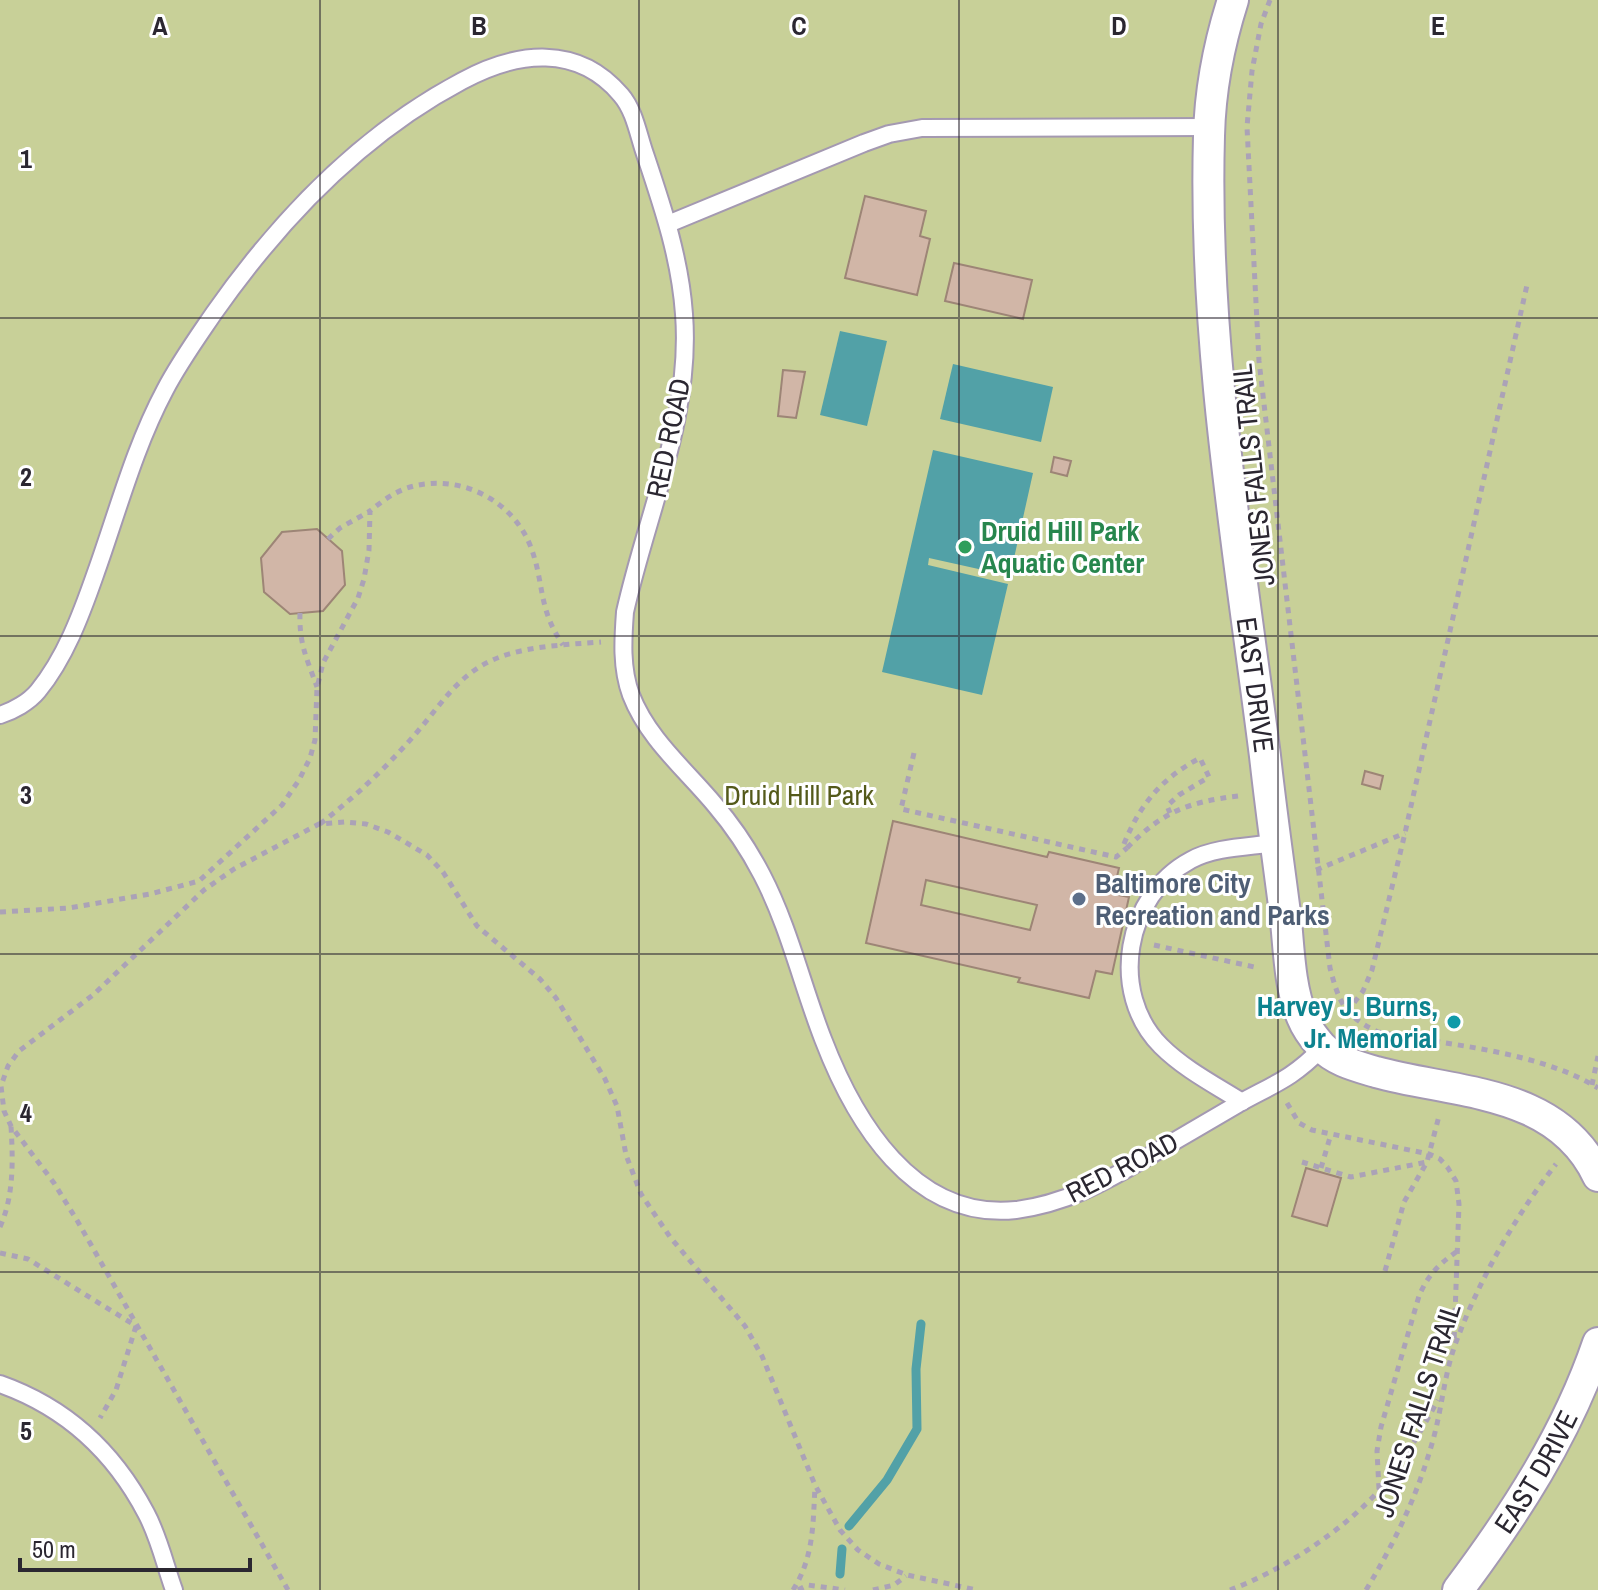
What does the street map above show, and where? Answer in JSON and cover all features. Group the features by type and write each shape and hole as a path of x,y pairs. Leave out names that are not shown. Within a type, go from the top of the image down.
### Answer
{"street":[{"name":"EAST DRIVE","path":"1233,0 1218,54 1210,127 1212,279 1219,385 1275,843 1301,1016 1310,1033 1334,1058 1358,1067 1525,1107 1552,1121 1578,1142 1598,1176"},
{"name":"EAST DRIVE","path":"1458,1590 1545,1461 1598,1343"}],"lane":[{"name":"RED ROAD","path":"0,715 12,711 37,694 57,662 81,615 142,440 165,390 235,283 283,224 367,143 413,109 483,70 551,56 579,64 607,79 628,103 668,224 684,314 682,394 625,612 622,641 631,694 643,720 742,841 779,914 840,1081 859,1118 880,1147 904,1171 930,1190 956,1202 984,1209 1013,1210 1045,1205 1110,1179 1242,1102 1278,1085 1302,1069 1322,1048"},
{"path":"668,224 864,143 889,134 922,128 1210,127"},
{"path":"1242,1102 1182,1064 1160,1045 1132,996 1129,955 1144,911 1175,871 1191,859 1207,853 1275,843"},
{"path":"0,1384 57,1410 88,1434 118,1469 147,1514 174,1590"}],"path":[{"name":"JONES FALLS TRAIL","path":"1270,0 1261,24 1252,71 1247,127 1259,361 1330,968 1337,996 1347,1012"},
{"path":"1527,285 1372,970 1363,991 1347,1012 1357,1022 1378,1032 1533,1060 1595,1087 1598,1056"},
{"path":"328,539 340,528 405,489 436,482 470,489 499,505 517,521 537,567 544,609 563,645"},
{"path":"0,912 69,908 150,894 199,881 282,805 299,780 315,740 317,688 323,663 358,598 364,579 369,550 370,511"},
{"path":"300,613 302,652 317,688"},
{"path":"1,1086 8,1066 19,1051 93,995 204,890 234,869 319,824 353,798 385,768 462,680 483,664 509,655 563,645 622,641"},
{"path":"914,753 901,809 1116,857 1151,824 1170,813 1197,803 1238,796"},
{"path":"1127,848 1124,844 1144,802 1168,778 1200,758 1209,777 1167,806 1170,813"},
{"path":"319,824 366,824 388,832 427,855 443,872 477,926 540,979 556,998 611,1093 617,1106 626,1155 641,1194 670,1237 745,1326 762,1356 815,1485 840,1530 858,1550 879,1564 907,1575 977,1590"},
{"path":"1280,878 1318,869 1405,833"},
{"path":"199,881 204,890"},
{"path":"1149,943 1259,968"},
{"path":"1475,1057 1478,1050"},
{"path":"0,1077 1,1099 11,1126 62,1196 288,1590"},
{"path":"1284,1099 1299,1123 1312,1130 1429,1154 1440,1159 1456,1181 1459,1204 1454,1347"},
{"path":"1385,1271 1404,1202 1427,1162 1439,1116"},
{"path":"0,1227 7,1212 13,1161 11,1126"},
{"path":"1321,1168 1331,1134"},
{"path":"1302,1162 1351,1177 1427,1162"},
{"name":"JONES FALLS TRAIL","path":"1366,1590 1407,1517 1434,1435 1454,1347 1485,1277 1533,1193 1557,1162"},
{"path":"1380,1490 1377,1451 1381,1427 1419,1296 1436,1266 1457,1252"},
{"path":"0,1253 28,1259 136,1326"},
{"path":"98,1420 116,1390 136,1326"},
{"path":"1230,1590 1260,1578 1296,1556 1342,1523 1380,1490 1416,1440 1441,1396"},
{"path":"796,1590 810,1551 815,1485"},
{"path":"873,1590 894,1585 907,1575"},
{"path":"796,1590 808,1585 845,1590"}],"green space":[{"name":"Druid Hill Park","path":"0,0 1598,0 1598,1590 0,1590"}],"shaded area":[{"path":"840,331 887,341 867,426 820,415"},
{"path":"953,364 1053,387 1041,442 940,419"},
{"path":"933,450 1033,473 1010,576 929,558 928,565 1008,584 982,695 882,672"}],"building":[{"path":"865,196 926,211 920,236 930,239 917,295 845,278"},
{"path":"954,263 1032,280 1023,319 945,301"},
{"path":"783,370 805,372 796,418 778,416"},
{"path":"1054,457 1071,461 1067,476 1051,472"},
{"path":"317,529 342,551 345,585 323,611 290,614 264,592 261,558 282,532"},
{"path":"1365,771 1383,776 1380,789 1362,784"},
{"path":"893,821 1047,857 1049,852 1119,868 1113,894 1129,897 1112,974 1096,971 1089,998 1018,982 1020,978 866,943","holes":["926,880 1037,905 1030,930 921,905"]},
{"path":"1306,1168 1341,1178 1327,1226 1292,1216"}],"waterway":[{"path":"849,1526 887,1480 917,1429 916,1369 921,1324"},
{"path":"840,1574 842,1549"}],"place":[{"name":"Druid Hill Park Aquatic Center","path":"965,547"},
{"name":"Baltimore City Recreation and Parks","path":"1079,899"},
{"name":"Harvey J. Burns, Jr. Memorial","path":"1454,1022"}]}
